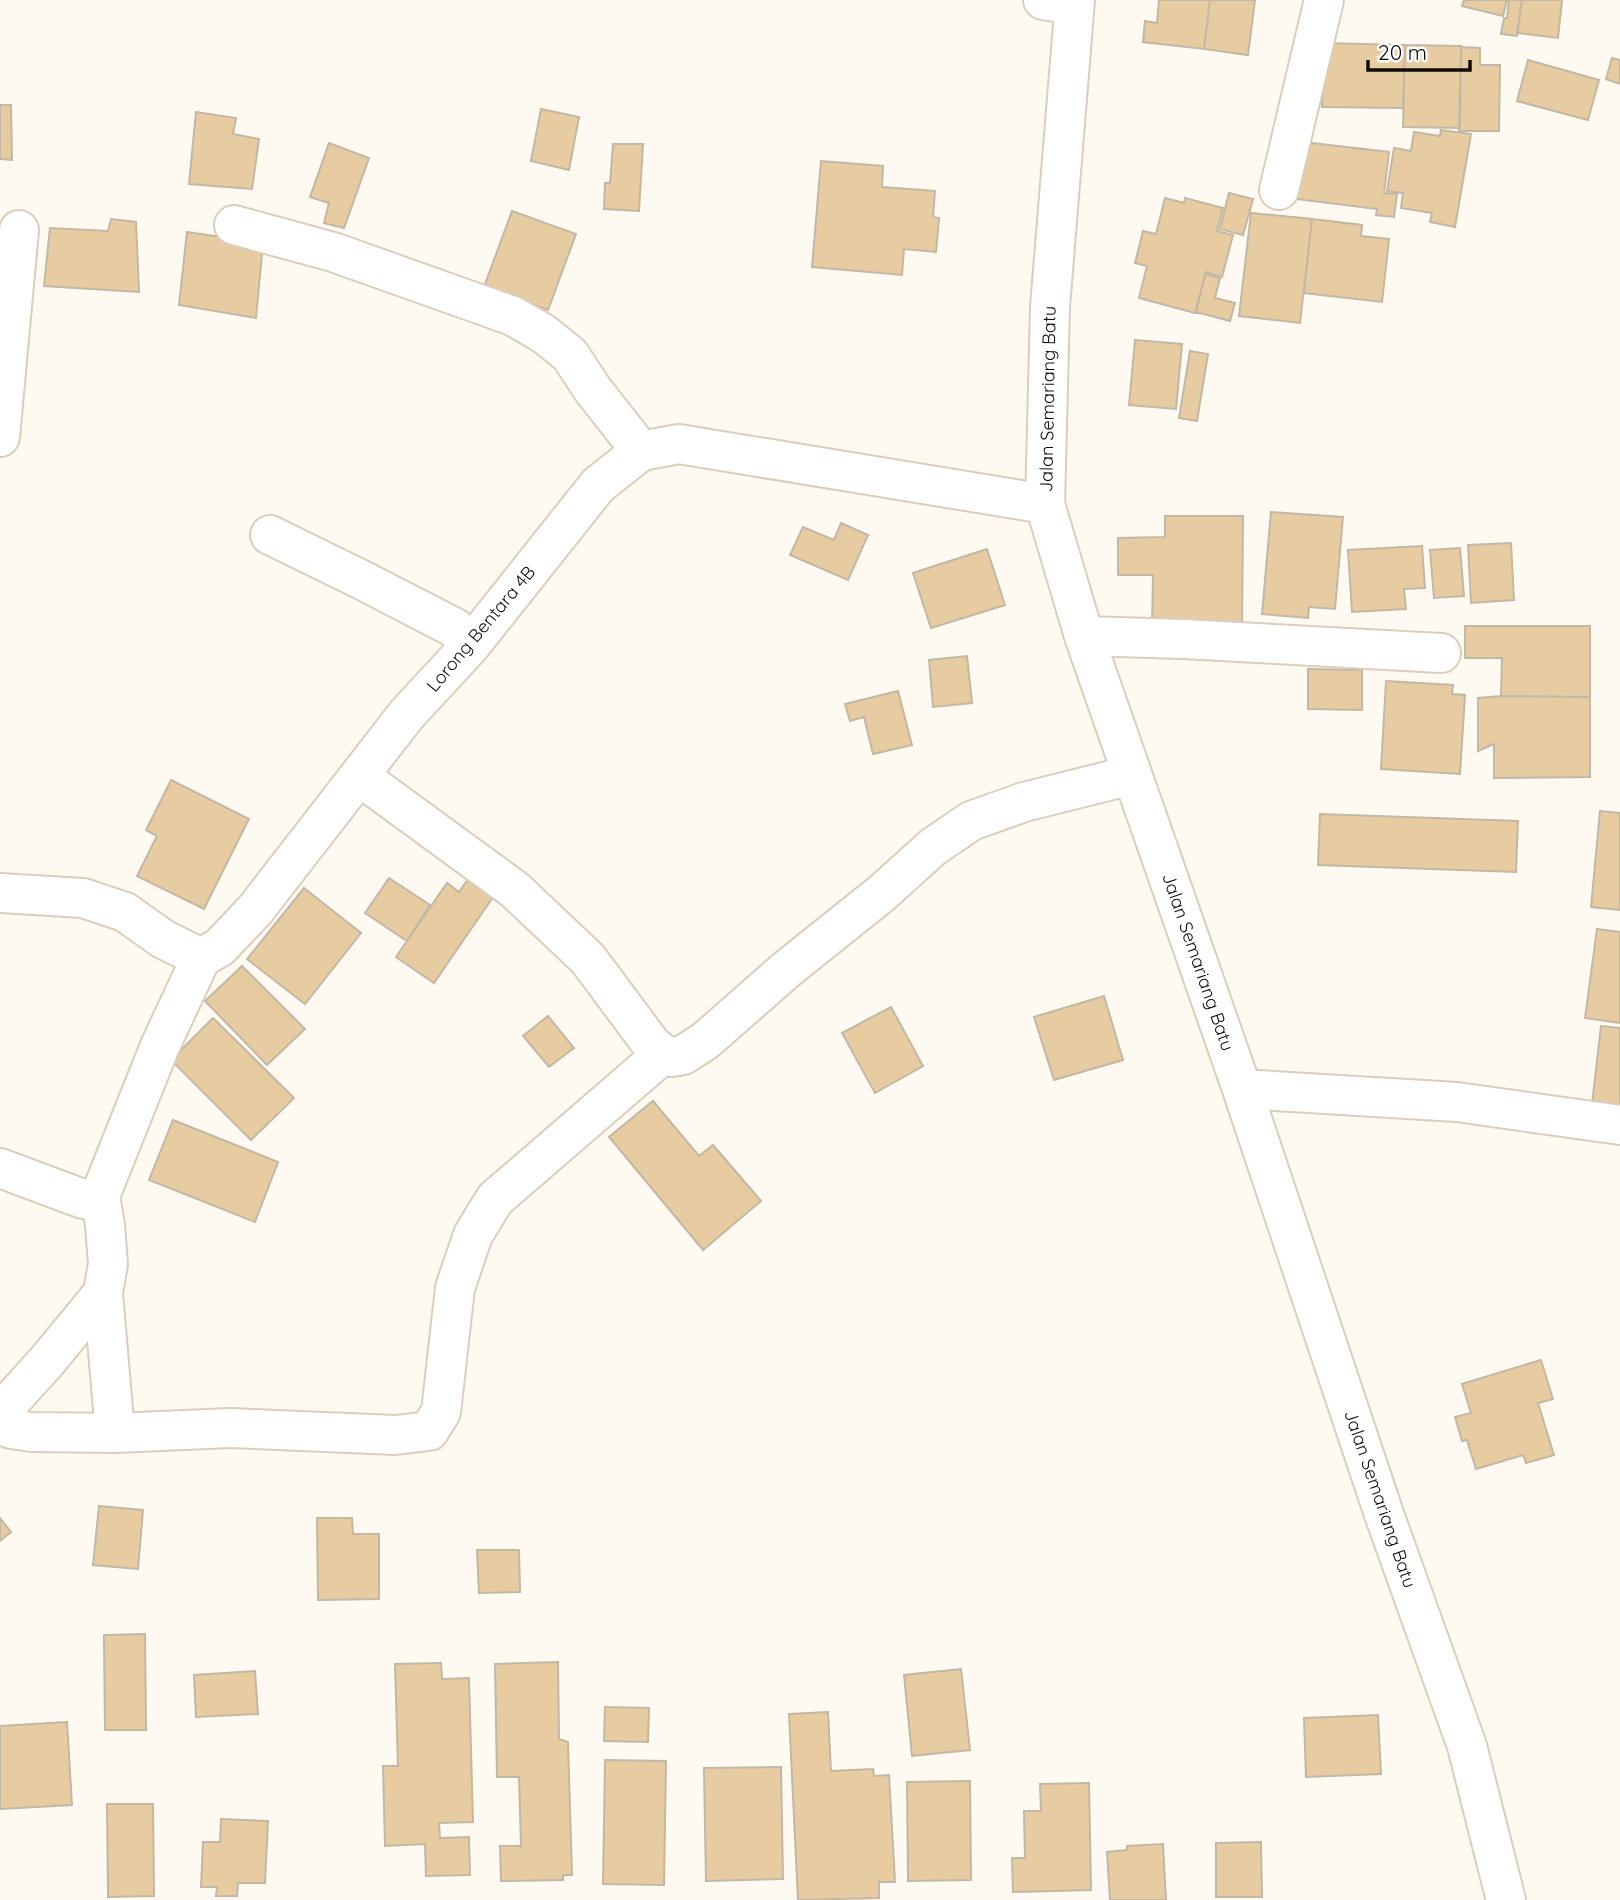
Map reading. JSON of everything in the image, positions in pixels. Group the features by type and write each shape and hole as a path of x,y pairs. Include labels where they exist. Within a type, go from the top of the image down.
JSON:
{"street":[{"path":"1279,190 1324,0"},
{"name":"Jalan Semariang Batu","path":"1064,2 1050,307 1045,504 1084,636 1242,1089 1385,1517 1467,1746 1506,1900"},
{"path":"234,225 333,252 513,316 544,334 570,355 593,390 641,451"},
{"path":"0,437 19,230"},
{"name":"Lorong Bentara 4B","path":"201,958 220,947 255,910 407,714 470,646 598,485 641,451 679,444 1045,504"},
{"path":"270,535 455,628 470,646"},
{"path":"1084,636 1441,653"},
{"path":"359,776 515,890 588,959 652,1045 672,1057 682,1055 705,1041 786,969 883,893 933,847 971,821 1024,802 1132,775"},
{"path":"0,893 83,898 125,912 163,939 201,958 160,1046 100,1196 108,1264 103,1293 115,1433"},
{"path":"0,1426 32,1432 115,1433 230,1428 395,1435 429,1431 441,1412 455,1289 473,1235 495,1199 663,1054"},
{"path":"1242,1089 1457,1102 1620,1125"},
{"path":"0,1168 83,1199 100,1196"},
{"path":"0,1413 103,1293"}],"building":[{"path":"1159,0 1210,0 1204,49 1143,42 1145,21 1157,23"},
{"path":"1210,0 1255,0 1248,55 1204,49"},
{"path":"1464,0 1507,0 1503,16 1462,6"},
{"path":"1509,0 1522,0 1517,36 1501,34 1504,18 1507,18"},
{"path":"1522,0 1562,0 1558,38 1517,33"},
{"path":"1323,43 1405,45 1403,108 1322,107"},
{"path":"1405,45 1461,46 1460,128 1403,127"},
{"path":"1461,47 1480,48 1480,65 1500,65 1499,131 1459,131"},
{"path":"1612,58 1620,60 1620,84 1606,79"},
{"path":"1528,60 1599,80 1588,120 1517,101"},
{"path":"0,105 11,105 12,160 0,159"},
{"path":"541,109 579,117 569,170 531,161"},
{"path":"196,112 236,118 233,134 259,139 252,189 189,184"},
{"path":"1441,130 1471,134 1455,227 1430,222 1432,213 1401,208 1403,193 1387,191 1394,148 1411,151 1414,132 1440,136"},
{"path":"1303,142 1389,152 1384,193 1397,194 1394,217 1376,215 1377,209 1296,199"},
{"path":"329,143 369,158 344,228 324,223 329,203 310,197"},
{"path":"613,144 643,144 639,211 604,209 605,183 610,183"},
{"path":"821,161 883,166 882,187 935,191 933,217 939,218 936,252 904,249 902,275 812,267"},
{"path":"1229,193 1253,199 1243,235 1220,229"},
{"path":"1165,198 1184,203 1185,198 1223,208 1217,231 1233,235 1222,277 1206,272 1195,313 1139,298 1147,266 1135,263 1143,231 1156,234"},
{"path":"512,211 576,234 548,310 484,287"},
{"path":"1251,213 1312,219 1300,323 1239,316"},
{"path":"111,219 136,222 139,292 44,286 50,228 108,231"},
{"path":"1312,219 1362,225 1361,236 1389,239 1382,302 1304,293"},
{"path":"187,232 263,243 256,318 179,305"},
{"path":"1205,274 1220,278 1215,298 1235,303 1230,321 1196,312"},
{"path":"1135,340 1182,344 1176,409 1129,405"},
{"path":"1190,351 1208,354 1197,421 1179,418"},
{"path":"1271,512 1343,517 1335,609 1309,607 1308,618 1262,614"},
{"path":"1165,516 1243,516 1242,628 1152,627 1153,575 1118,575 1118,538 1165,537"},
{"path":"841,523 868,535 848,580 790,555 803,527 834,540"},
{"path":"1511,543 1514,600 1471,603 1468,545"},
{"path":"1422,546 1425,588 1404,589 1406,609 1352,612 1348,550"},
{"path":"1460,548 1464,596 1434,598 1430,550"},
{"path":"987,549 1005,605 931,628 913,573"},
{"path":"1465,626 1590,626 1590,697 1501,696 1502,658 1465,658"},
{"path":"967,656 972,703 933,707 929,660"},
{"path":"1308,669 1362,670 1362,710 1308,709"},
{"path":"1386,681 1453,685 1452,694 1465,695 1460,774 1381,769"},
{"path":"898,691 912,745 873,754 864,717 850,721 845,704"},
{"path":"1590,697 1590,777 1494,778 1494,744 1478,751 1478,698"},
{"path":"171,780 249,819 204,909 137,876 157,836 146,830"},
{"path":"1600,811 1620,813 1620,910 1591,907"},
{"path":"1320,814 1518,821 1516,872 1318,865"},
{"path":"389,878 430,905 407,941 365,913"},
{"path":"468,879 493,897 434,983 396,957 447,883 459,892"},
{"path":"304,888 361,933 305,1004 247,959"},
{"path":"1597,929 1620,932 1620,1023 1585,1018"},
{"path":"242,966 305,1029 267,1065 205,1001"},
{"path":"1104,996 1123,1060 1054,1080 1034,1017"},
{"path":"891,1007 923,1066 875,1093 842,1033"},
{"path":"548,1016 574,1048 549,1067 523,1036"},
{"path":"213,1018 294,1098 251,1140 171,1060"},
{"path":"1601,1026 1620,1028 1620,1117 1591,1113"},
{"path":"653,1101 699,1156 713,1145 761,1201 703,1250 609,1137"},
{"path":"173,1120 278,1162 255,1222 149,1180"},
{"path":"1541,1360 1553,1399 1538,1403 1554,1455 1526,1463 1523,1455 1476,1469 1467,1440 1462,1441 1455,1417 1471,1413 1462,1384"},
{"path":"99,1506 143,1510 138,1569 93,1565"},
{"path":"0,1518 11,1532 0,1541"},
{"path":"317,1518 352,1518 353,1534 379,1534 379,1599 318,1600"},
{"path":"477,1550 519,1550 520,1592 479,1593"},
{"path":"145,1634 146,1730 105,1730 104,1635"},
{"path":"558,1662 559,1739 568,1742 572,1875 563,1875 563,1880 501,1881 500,1846 521,1846 519,1777 497,1777 495,1664"},
{"path":"441,1663 442,1679 469,1678 473,1822 439,1823 440,1838 469,1837 470,1875 426,1876 425,1844 385,1846 383,1766 398,1766 395,1664"},
{"path":"961,1669 970,1750 912,1756 904,1675"},
{"path":"255,1671 258,1714 196,1717 194,1675"},
{"path":"605,1707 649,1708 648,1742 604,1741"},
{"path":"828,1712 831,1771 873,1769 874,1776 889,1775 895,1882 879,1882 879,1898 798,1900 789,1714"},
{"path":"1378,1715 1381,1774 1306,1777 1304,1718"},
{"path":"67,1722 72,1805 0,1809 0,1726"},
{"path":"605,1760 666,1761 664,1885 603,1884"},
{"path":"781,1767 783,1879 706,1881 704,1768"},
{"path":"970,1781 971,1880 908,1881 907,1782"},
{"path":"1089,1783 1091,1890 1013,1892 1012,1858 1025,1858 1024,1811 1041,1811 1040,1784"},
{"path":"107,1804 153,1804 154,1896 108,1897"},
{"path":"221,1819 268,1821 265,1883 238,1883 237,1896 216,1896 217,1887 201,1887 203,1842 220,1842"},
{"path":"1261,1842 1262,1897 1216,1897 1216,1843"},
{"path":"1163,1844 1166,1900 1110,1900 1107,1852 1127,1850 1127,1846"}]}
